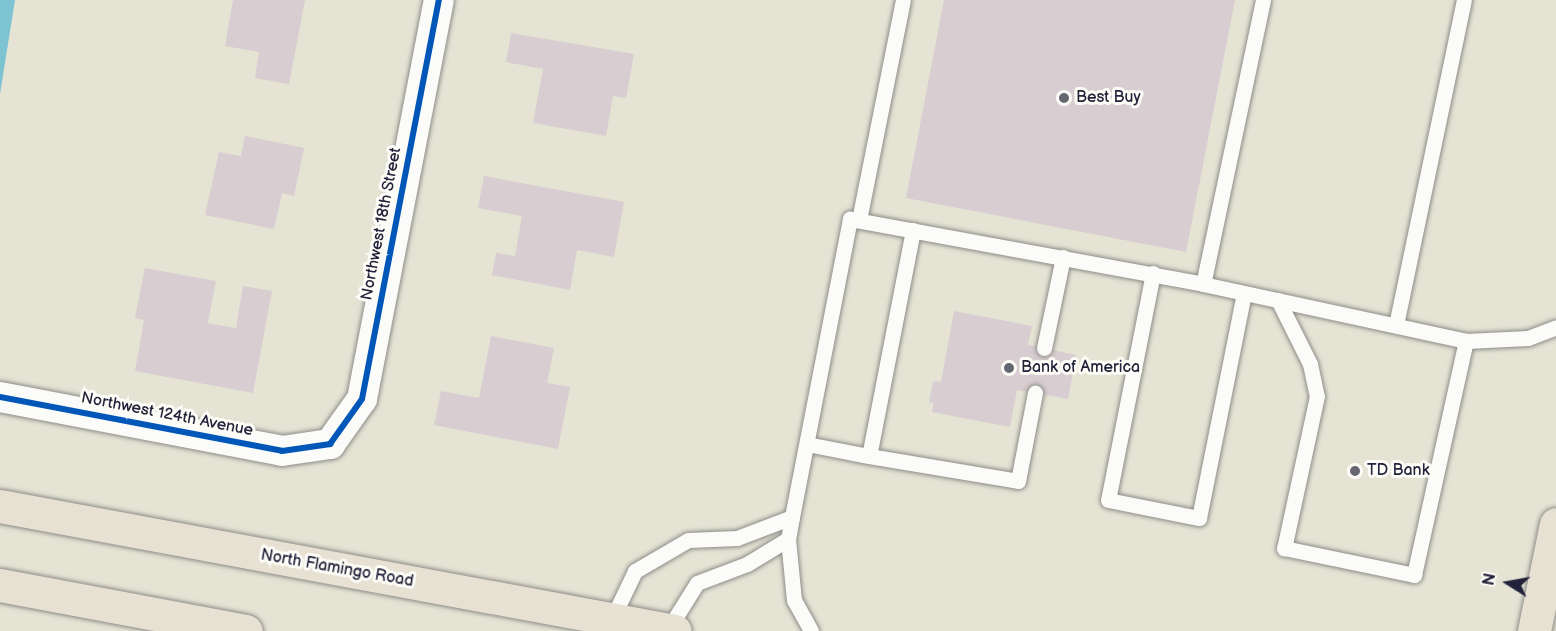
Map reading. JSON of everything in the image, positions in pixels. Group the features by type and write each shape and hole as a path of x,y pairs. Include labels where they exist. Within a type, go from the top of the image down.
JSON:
{"highway":[{"name":"North Flamingo Road","path":"0,506 609,625 670,631"},
{"path":"1534,631 1556,524"},
{"path":"0,585 246,631"}],"street":[{"name":"Northwest 18th Street","path":"330,444 362,399 439,0"},
{"name":"Northwest 124th Avenue","path":"0,397 282,451 330,444"}],"lane":[{"path":"859,220 903,0"},
{"path":"1203,284 1263,0"},
{"path":"1396,325 1464,0"},
{"path":"811,631 794,600 788,539 850,219 1153,273 1466,341 1528,338 1556,327"},
{"path":"869,456 913,230"},
{"path":"1044,348 1063,257"},
{"path":"1153,273 1108,500 1199,518 1244,292"},
{"path":"1278,300 1310,364 1317,396 1284,548 1414,575 1466,341"},
{"path":"807,444 1018,481 1035,393"},
{"path":"609,625 635,571 688,540 737,538 792,517"},
{"path":"670,631 697,583 747,564 788,539"}],"water":[{"path":"0,0 15,0 0,94"}],"building":[{"path":"233,0 305,0 289,84 255,78 259,52 225,46"},
{"path":"944,0 1235,0 1186,252 906,198"},
{"path":"511,33 634,54 626,98 613,96 606,136 533,123 543,69 506,62"},
{"path":"245,136 304,148 294,196 282,193 274,229 205,215 219,152 241,156"},
{"path":"484,176 624,202 614,257 577,250 570,290 492,275 496,253 515,256 522,216 478,208"},
{"path":"145,268 216,281 208,323 236,328 243,286 272,291 253,393 135,371 144,320 135,318"},
{"name":"Bank of America","path":"954,311 1032,326 1028,345 1076,355 1068,399 1017,390 1010,427 932,412 934,403 929,402 933,381 941,382"},
{"path":"491,336 554,348 547,383 570,387 558,449 434,425 441,391 479,398"}],"cycle path":[{"path":"0,397 282,451 330,444 362,399 439,0"}],"place":[{"name":"Best Buy","path":"1064,98"},
{"name":"Bank of America","path":"1009,368"},
{"name":"TD Bank","path":"1355,471"}]}
